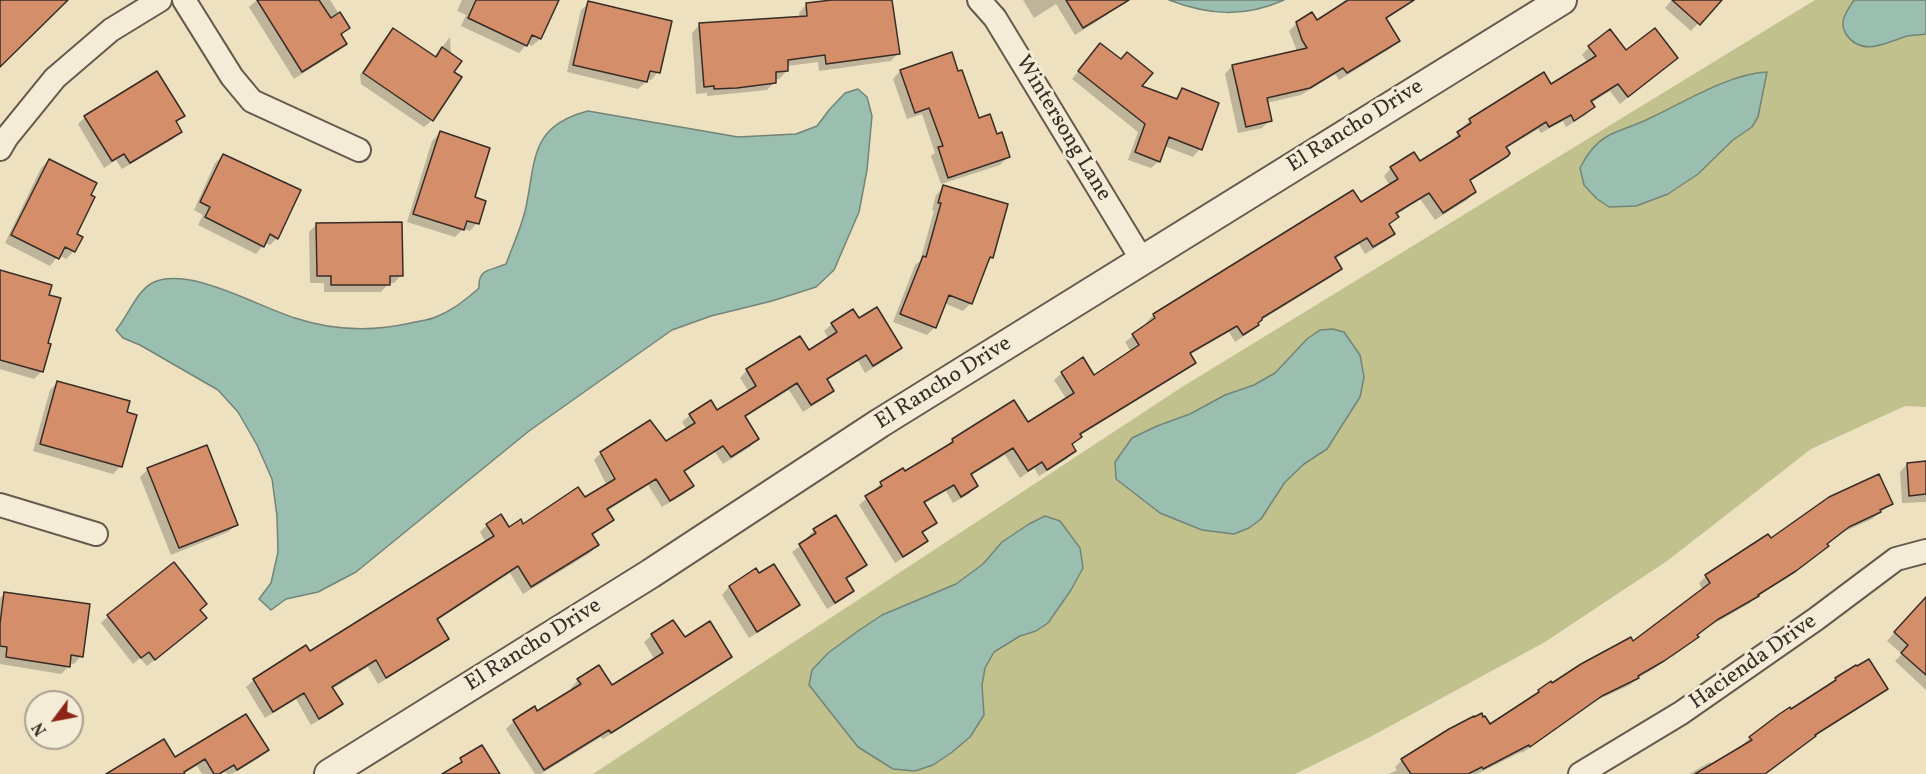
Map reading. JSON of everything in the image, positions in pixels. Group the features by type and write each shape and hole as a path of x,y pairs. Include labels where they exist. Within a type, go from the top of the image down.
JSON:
{"street":[{"path":"0,149 7,137 55,78 111,30 160,0"},
{"path":"184,0 232,77 252,101 359,150"},
{"name":"Wintersong Lane","path":"979,0 995,18 1142,260"},
{"name":"El Rancho Drive","path":"329,774 650,574 880,423 1562,0"},
{"path":"0,505 96,534"},
{"name":"Hacienda Drive","path":"1580,774 1681,714 1816,620 1896,559 1926,551"}],"green space":[{"path":"1815,0 1926,0 1926,407 1905,406 1811,449 1667,561 1545,642 1370,737 1295,774 593,774 1182,387"}],"shaded area":[{"path":"1169,0 1284,0 1255,10 1226,12 1198,9"},
{"path":"1854,0 1926,0 1926,34 1907,36 1875,46 1859,45 1846,34 1843,25 1844,17"},
{"path":"1767,72 1758,117 1752,127 1733,140 1698,174 1668,194 1636,206 1609,207 1597,199 1584,185 1580,168 1591,151 1606,137 1706,90 1737,78"},
{"path":"858,89 867,97 872,116 867,170 859,212 834,270 816,287 711,316 672,330 529,431 356,572 318,592 286,599 271,610 259,599 271,583 278,552 277,516 272,479 257,445 238,412 218,390 140,345 123,338 116,330 146,287 167,279 185,279 204,283 280,313 338,328 381,328 428,319 460,304 479,288 483,273 506,264 524,214 539,147 555,126 569,117 588,111 738,137 796,134 817,126 845,93"},
{"path":"1333,329 1344,332 1360,355 1364,377 1360,397 1327,449 1304,464 1285,482 1261,519 1249,528 1234,534 1202,530 1160,513 1116,479 1115,462 1132,438 1190,414 1225,395 1254,385 1275,373 1307,339 1320,330"},
{"path":"1045,516 1060,521 1080,548 1083,568 1048,623 994,652 985,668 982,685 984,715 970,737 933,765 915,771 893,769 858,747 809,685 812,670 828,653 882,615 956,584 983,564 1002,542"}],"building":[{"path":"0,0 68,0 0,67"},
{"path":"257,0 319,0 331,18 340,12 350,28 341,34 347,44 302,72"},
{"path":"476,0 559,0 541,39 532,35 527,46 468,18"},
{"path":"832,0 892,0 900,54 826,64 825,55 788,60 788,71 776,72 776,83 737,88 704,87 699,23 807,16 806,3"},
{"path":"1066,0 1129,0 1083,28"},
{"path":"1348,0 1414,0 1386,18 1400,41 1347,73 1343,68 1310,88 1267,98 1272,121 1246,127 1232,65 1307,48 1296,22 1312,12 1317,20"},
{"path":"1672,0 1722,0 1700,25"},
{"path":"588,1 672,21 660,73 650,71 647,82 573,65"},
{"path":"393,28 436,57 442,47 462,61 454,72 462,77 433,121 363,73"},
{"path":"1655,28 1678,58 1628,97 1618,84 1591,101 1595,107 1574,121 1571,115 1549,127 1546,122 1506,147 1510,153 1508,156 1470,180 1476,192 1443,213 1429,193 1396,213 1399,217 1389,224 1395,234 1373,247 1367,238 1335,257 1342,269 1262,318 1259,325 1243,335 1237,326 1190,353 1196,363 1080,434 1082,437 1072,444 1076,451 1047,470 1042,462 1028,471 1013,448 971,474 978,486 961,497 954,485 924,502 937,523 922,532 928,541 903,557 865,496 882,486 880,482 903,468 905,471 953,442 952,439 1014,400 1028,422 1074,393 1061,372 1083,357 1094,375 1139,345 1132,334 1155,318 1153,314 1353,190 1361,202 1398,179 1390,167 1414,152 1420,161 1460,136 1457,132 1471,123 1469,119 1544,72 1551,84 1596,56 1588,46 1610,29 1626,50"},
{"path":"1100,43 1121,59 1127,52 1153,73 1142,86 1177,99 1182,88 1219,103 1202,150 1169,137 1160,162 1135,152 1145,124 1078,71"},
{"path":"952,52 958,71 962,70 979,118 990,114 997,134 1002,132 1010,157 948,178 938,147 943,146 929,108 915,113 900,70"},
{"path":"157,71 185,116 176,121 182,132 130,163 124,154 112,161 84,116"},
{"path":"440,131 490,148 475,197 486,201 479,224 467,221 464,230 413,214"},
{"path":"223,154 301,190 278,239 270,234 264,247 205,217 210,207 200,202"},
{"path":"49,159 97,183 91,195 95,197 77,234 83,237 75,252 65,247 59,259 11,235"},
{"path":"943,185 1008,204 993,258 990,257 972,304 949,295 936,328 900,314 923,256 926,257 941,203 938,203"},
{"path":"402,222 403,276 390,276 390,285 331,285 331,276 317,276 316,223"},
{"path":"0,270 52,285 49,295 61,298 48,343 51,344 43,372 0,360"},
{"path":"877,307 902,348 873,366 866,355 827,379 834,391 811,405 797,383 745,416 759,439 731,457 723,446 684,471 694,486 670,501 656,479 607,509 614,520 592,534 599,545 531,587 518,566 437,619 449,639 386,678 376,660 332,687 343,704 319,719 304,693 273,712 253,679 306,645 310,651 494,536 486,524 501,514 509,527 521,519 523,524 578,487 585,497 615,479 600,452 650,420 666,441 695,423 689,414 711,400 717,410 756,386 746,369 800,336 809,350 837,332 831,323 853,309 859,318"},
{"path":"57,381 130,401 127,412 137,415 122,467 40,444"},
{"path":"207,445 238,525 179,548 147,468"},
{"path":"1926,461 1926,494 1909,496 1907,463"},
{"path":"1879,474 1893,504 1849,527 1827,544 1829,546 1796,571 1717,620 1697,635 1699,637 1638,676 1639,678 1602,696 1530,747 1529,745 1483,769 1482,767 1468,774 1411,774 1401,759 1474,716 1482,713 1490,724 1539,692 1538,690 1551,681 1552,683 1581,664 1631,637 1633,641 1710,583 1705,575 1768,534 1771,538 1829,497"},
{"path":"836,515 867,565 846,578 854,591 835,603 799,544 816,533 813,529"},
{"path":"174,562 207,604 200,610 207,618 155,660 149,652 141,658 107,615"},
{"path":"774,564 800,605 757,632 729,586 756,568 759,573"},
{"path":"4,592 90,604 83,657 71,655 70,667 6,657 7,647 0,646"},
{"path":"1926,597 1926,675 1901,653 1908,645 1894,632"},
{"path":"673,620 685,637 710,621 732,657 611,733 609,730 544,770 513,720 535,706 537,711 581,684 577,679 599,665 612,685 663,653 651,634"},
{"path":"1869,659 1888,689 1815,735 1765,774 1695,774 1752,740 1749,737 1790,707 1791,709 1836,680 1835,678"},
{"path":"246,714 269,750 237,770 234,765 219,774 214,774 205,759 184,772 185,774 106,774 164,739 175,757"},
{"path":"482,745 500,774 442,774 462,762 460,758"}]}
